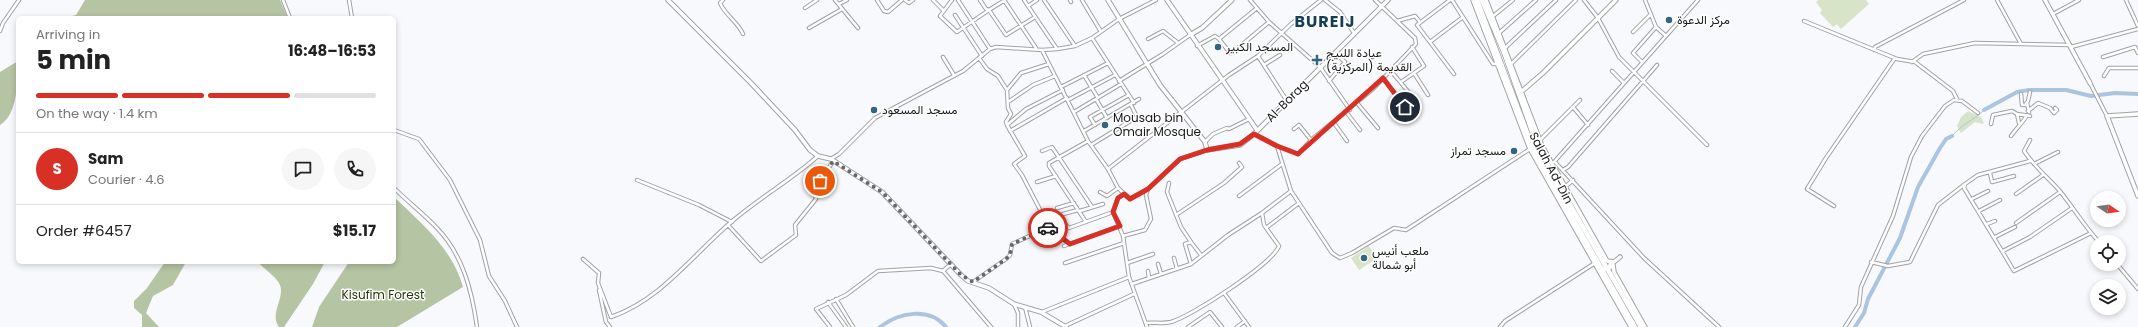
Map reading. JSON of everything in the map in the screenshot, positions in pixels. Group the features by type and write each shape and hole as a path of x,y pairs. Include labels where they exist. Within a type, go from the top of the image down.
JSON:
{"highway":[{"name":"Salah Ad-Din","path":"1477,0 1495,45 1526,133 1544,169 1596,263 1601,268 1635,327"},
{"name":"Salah Ad-Din","path":"1482,0 1492,17 1538,141 1552,164 1563,189 1607,269 1641,327"},
{"path":"1601,268 1607,269 1612,264"}],"street":[{"path":"0,31 3,23 19,0"},
{"path":"283,0 289,16"},
{"path":"349,0 352,16"},
{"path":"668,0 716,45 795,130 810,150 818,156 832,160 882,192 961,275 973,282 989,288 1014,304 1041,312 1065,327 1134,294"},
{"path":"723,0 720,3 723,11 738,26 743,34"},
{"path":"804,8 817,0"},
{"path":"835,0 858,28"},
{"path":"839,4 846,0"},
{"path":"877,0 884,11 888,12 904,0 909,2 912,0"},
{"path":"933,0 944,11"},
{"path":"952,0 940,16 957,32 1004,0 1036,48"},
{"path":"980,0 986,9 989,10 1006,35 1035,17"},
{"path":"1024,0 1057,49"},
{"path":"1028,6 1037,0"},
{"path":"1044,0 1075,46"},
{"path":"1082,0 1100,30"},
{"path":"1108,0 1146,63 1180,113 1205,142 1207,150"},
{"path":"728,225 761,261 796,235 795,225 816,199 814,192 832,160 875,118 954,76 990,49 996,47 1036,48 1042,50 1075,46 1092,38 1100,30 1156,0"},
{"path":"1167,0 1197,46 1257,130"},
{"path":"1119,80 1163,54 1177,42 1202,28 1232,0"},
{"path":"1250,0 1269,22 1320,67 1350,110"},
{"path":"1108,169 1222,81 1258,56 1321,0"},
{"path":"1325,0 1340,12 1354,33"},
{"path":"1042,50 1088,141 1108,169 1118,188 1130,199 1148,189 1180,159 1207,150 1240,144 1254,134 1277,146 1298,154 1311,140 1347,113 1391,71 1416,41 1375,0"},
{"name":"Al-Borag","path":"1254,134 1388,0"},
{"path":"1454,74 1417,25 1451,0 1493,64 1498,64"},
{"path":"1473,0 1530,149 1631,327"},
{"path":"1486,0 1492,17 1513,0"},
{"path":"1536,0 1498,33 1511,64 1538,141 1580,100"},
{"path":"1505,48 1556,0"},
{"path":"1511,64 1576,0"},
{"path":"1584,0 1598,18 1619,58 1644,81 1707,145"},
{"path":"1521,92 1526,89 1616,0"},
{"path":"1645,0 1656,27 1666,36"},
{"path":"1698,0 1552,164 1563,170 1574,180 1644,258 1719,327"},
{"path":"1874,50 1875,47 1964,0"},
{"path":"1997,0 2022,44"},
{"path":"2047,0 2107,116 2138,196"},
{"path":"2053,14 2079,0"},
{"path":"2126,0 2138,26"},
{"path":"959,1 971,22 990,49"},
{"path":"1219,39 1257,8"},
{"path":"809,28 842,9"},
{"path":"1633,32 1650,14"},
{"path":"955,15 987,68 998,76 1007,90 1011,114 1006,122 1025,156 1014,164 1022,175 1049,227 1070,244"},
{"path":"1397,21 1414,16 1420,22"},
{"path":"2133,16 2138,18"},
{"path":"1430,42 1463,17"},
{"path":"1804,21 1895,58 1912,62 1953,91 1957,99 1978,113"},
{"path":"1197,46 1215,36 1230,53 1232,53 1269,22"},
{"path":"1642,62 1633,53 1656,27"},
{"path":"1912,62 1923,54 1975,43 2070,46 2138,29"},
{"path":"1148,39 1163,31 1177,42"},
{"path":"1092,38 1134,102"},
{"path":"1401,82 1424,66 1412,47"},
{"path":"2103,57 2135,47 2138,53"},
{"path":"1329,81 1345,62 1335,53"},
{"path":"1264,65 1280,55"},
{"path":"1258,56 1287,101"},
{"path":"943,57 954,76"},
{"path":"1834,206 1808,188 1826,158 1895,58"},
{"path":"1007,125 1026,109 1084,75 1108,63"},
{"path":"1007,90 1022,73 1049,64"},
{"path":"1563,170 1568,167 1657,65"},
{"path":"2104,76 2109,68 2138,68"},
{"path":"1391,71 1411,95"},
{"path":"1612,71 1624,82"},
{"path":"1414,73 1428,95"},
{"path":"1084,75 1107,118"},
{"path":"1010,131 1040,112 1115,75"},
{"path":"1008,102 1033,85 1055,76"},
{"path":"1383,78 1405,107"},
{"path":"1074,112 1122,84"},
{"path":"2011,136 2020,123 2026,120 2028,116 2027,103 2030,92"},
{"path":"2021,94 2022,105 2027,103"},
{"path":"1095,125 1090,117 1129,95"},
{"path":"1084,131 1140,99"},
{"path":"1844,327 1859,306 1862,287 1896,208 1913,152 1945,106 1957,99"},
{"path":"1356,103 1378,128"},
{"path":"2028,111 2038,103 2050,108 2054,113 2057,110 2055,108"},
{"path":"1091,145 1137,117 1131,105"},
{"path":"1573,107 1588,125"},
{"path":"2012,107 2020,123"},
{"path":"1347,113 1360,130"},
{"path":"1991,124 1992,117 1996,113 2015,113 2028,116"},
{"path":"2107,116 2138,114"},
{"path":"1205,142 1213,134 1227,128 1229,129 1249,119"},
{"path":"1334,123 1346,141"},
{"path":"1294,129 1299,125 1311,140"},
{"path":"396,131 419,139 450,180 480,240 489,276 505,300 517,327"},
{"path":"1965,184 1964,188 1995,237 2014,271 2091,233 2060,192 2030,161 2024,151 2030,140"},
{"path":"1086,222 1049,166 1049,163 1088,141"},
{"path":"1042,151 1052,146 1092,207"},
{"path":"1277,146 1291,191 1332,253 1335,256 1344,258 1394,228 1406,230 1530,149"},
{"path":"2034,164 2058,152"},
{"path":"598,283 611,317 628,311 649,297 687,266 728,225 818,156"},
{"path":"1872,262 1886,265 1910,262 1938,205 1978,175 2030,161"},
{"path":"1176,215 1224,183 1242,167 1239,163"},
{"path":"1239,196 1282,164"},
{"path":"1990,173 1992,182 2014,176"},
{"path":"2016,194 2043,175"},
{"path":"1037,182 1056,176"},
{"path":"637,180 699,205 732,222"},
{"path":"1574,180 1563,189 1608,261 1612,264 1614,272 1645,327"},
{"path":"1170,182 1167,192 1176,215 1184,233 1201,255"},
{"path":"1100,192 1107,196 1118,188"},
{"path":"1123,236 1145,230 1151,219 1146,194 1148,189"},
{"path":"396,190 438,229 462,264 474,305 477,327"},
{"path":"1132,284 1191,264 1201,255 1291,191"},
{"path":"1972,199 1988,191"},
{"path":"2016,223 2060,192"},
{"path":"1124,194 1118,198 1113,212 1123,236 1129,277 1134,294 1147,327"},
{"path":"1979,211 2000,200"},
{"path":"1057,208 1074,203"},
{"path":"1266,228 1299,203"},
{"path":"1063,214 1103,204"},
{"path":"2003,252 2030,237 2072,208"},
{"path":"1063,222 1069,228 1113,212"},
{"path":"1146,323 1171,322 1208,304 1270,258 1279,246 1266,228 1262,220 1262,213"},
{"path":"1987,224 1995,221"},
{"path":"1064,246 1120,226"},
{"path":"973,282 1006,259 1010,255 1012,244 1049,227"},
{"path":"1995,237 2015,227"},
{"path":"1191,242 1184,244 1191,264"},
{"path":"1065,263 1124,243"},
{"path":"1127,263 1152,254"},
{"path":"1612,264 1620,257"},
{"path":"1174,258 1177,269"},
{"path":"583,259 599,273 598,283 606,322 610,327"},
{"path":"1500,327 1505,321 1596,263"},
{"path":"943,271 951,264"},
{"path":"1158,264 1161,274"},
{"path":"830,327 816,309 828,302 846,295 878,271 931,268 943,271 991,327"},
{"path":"2122,271 2138,289"},
{"path":"1148,272 1149,278"},
{"path":"1041,312 1129,277"},
{"path":"1224,293 1249,327"},
{"path":"836,299 853,327"},
{"path":"828,302 846,327"},
{"path":"1014,304 1018,313 1018,327"},
{"path":"1025,307 1030,327"},
{"path":"1188,327 1210,312 1222,327"},
{"path":"1237,327 1245,321"}],"green space":[{"path":"85,0 280,0 287,16 72,16 76,15"},
{"path":"1818,0 1866,0 1869,4 1841,29 1837,24 1833,27 1820,13 1822,10 1816,2"},
{"path":"16,62 16,96 14,105 6,120 0,125 0,72"},
{"path":"1968,111 1981,117 1984,123 1975,122 1961,133 1957,126 1961,117"},
{"name":"Kisufim Forest","path":"396,199 425,227 444,249 452,260 463,287 397,327 312,327 319,307 348,264 396,264"},
{"name":"ملعب أنيس أبو شمالة","path":"1369,246 1377,258 1359,270 1351,258"},
{"path":"164,264 185,264 173,285 153,296 146,313 159,327 142,327 142,315 134,308 134,301 147,288"},
{"name":"Kisufim Forest","path":"260,264 324,264 313,284 284,327 279,327 276,322 276,311 281,290 280,285"}],"waterway":[{"path":"1984,110 2017,92 2029,90 2066,90 2091,96 2115,93 2138,94"},
{"path":"1952,136 1984,110"},
{"path":"1855,327 1864,313 1868,299 1900,238 1918,187 1940,148 1946,139 1952,136"},
{"path":"880,327 896,318 913,314 931,316 939,320 946,327"}],"way so far":[{"path":"820,181 833,161 864,179 882,192 968,281 973,282 994,269 996,264 1006,259 1010,255 1012,244 1048,228"}],"place":[{"name":"مركز الدعوة","path":"1669,20"},
{"name":"المسجد الكبير","path":"1218,47"},
{"name":"عيادة اللىيج القديمة (المركزية)","path":"1317,60"},
{"name":"مسجد المسعود","path":"874,110"},
{"name":"Mousab bin Omair Mosque","path":"1105,125"},
{"name":"مسجد تمراز","path":"1514,151"},
{"name":"ملعب أنيس أبو شمالة","path":"1364,258"}],"district":[{"name":"BUREIJ","path":"1325,21"}],"route":[{"path":"1048,228 1049,227 1070,244 1120,226 1113,212 1118,198 1124,194 1130,199 1148,189 1150,185 1180,159 1207,150 1240,144 1254,134 1277,146 1298,154 1311,140 1350,110 1383,78 1405,107"}]}
